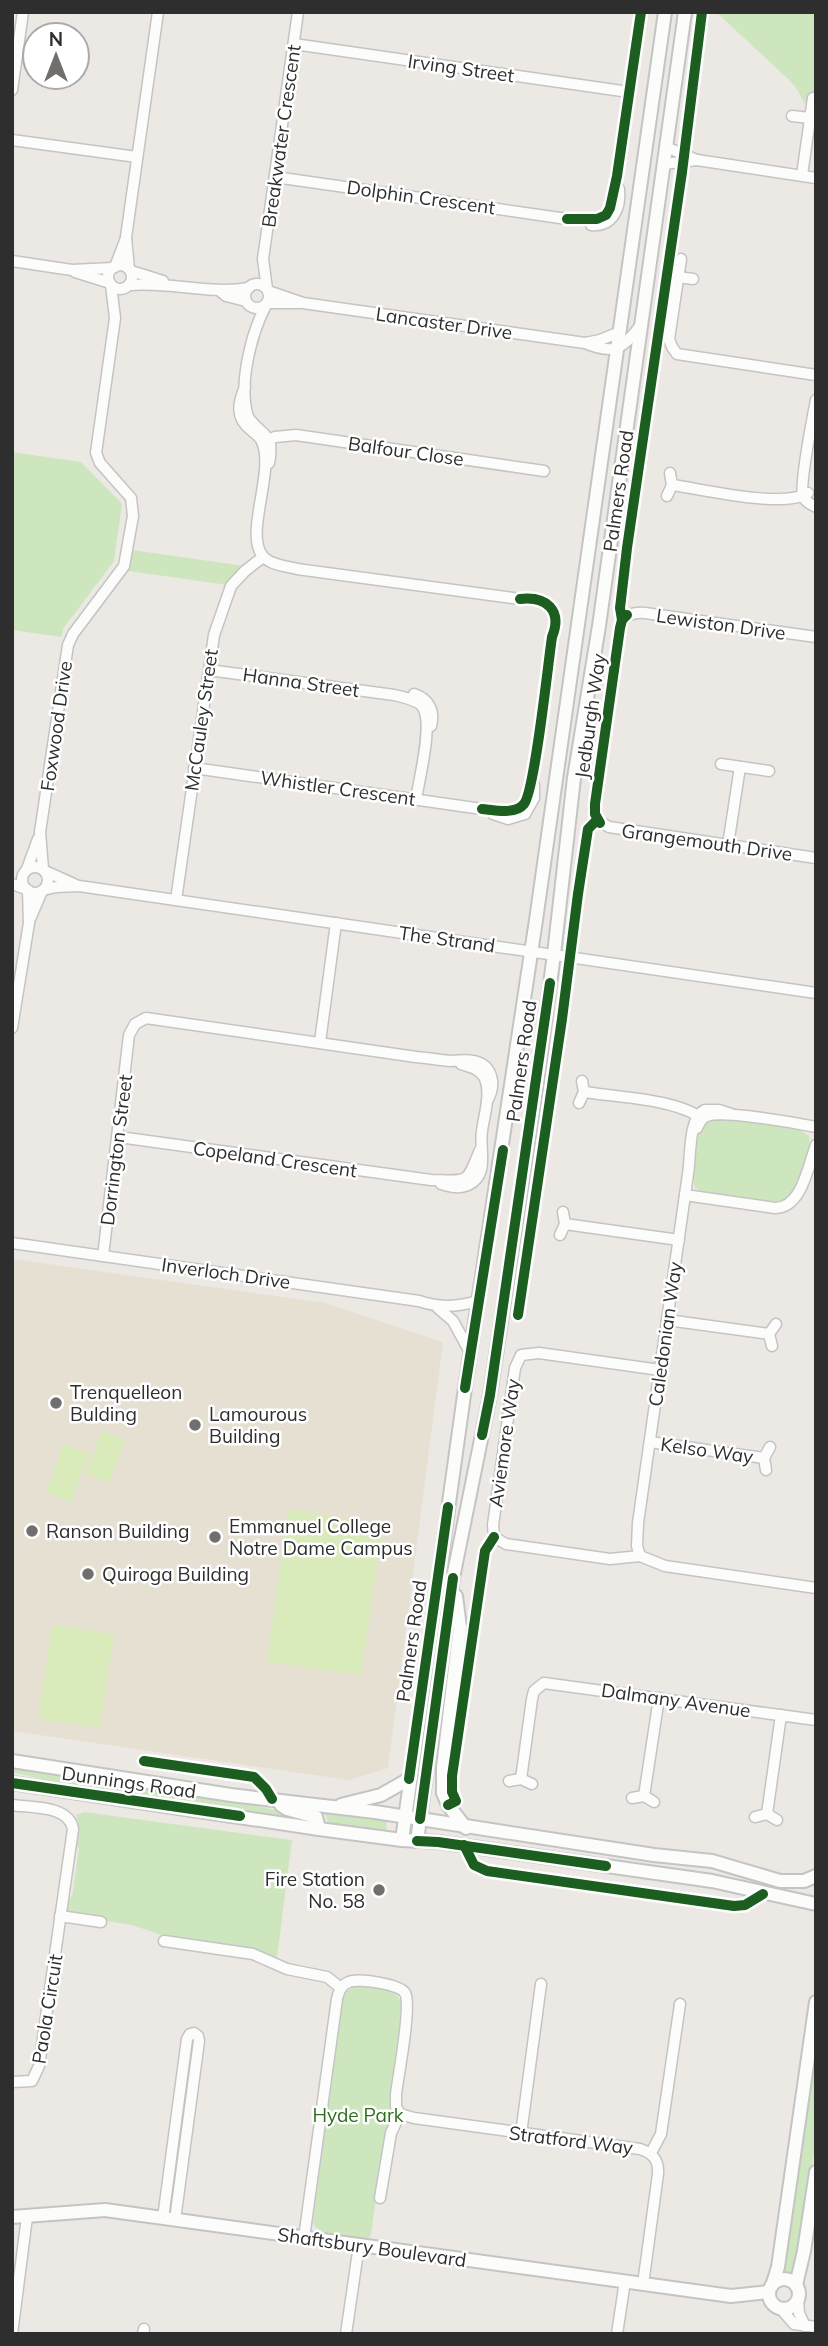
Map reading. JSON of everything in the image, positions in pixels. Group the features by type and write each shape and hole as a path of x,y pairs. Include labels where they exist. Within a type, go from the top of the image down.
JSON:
{"main road":[{"name":"Palmers Road","path":"401,1840 470,1352 532,951 665,12"},
{"name":"Palmers Road","path":"417,1841 453,1578 490,1395 554,954 574,778 599,626 685,12"},
{"path":"453,1578 460,1627 443,1767 443,1793 448,1805 466,1828"},
{"name":"Dunnings Road","path":"12,1761 231,1795 404,1816 466,1828 712,1861 780,1881 804,1881 816,1876"},
{"path":"335,1807 380,1795 409,1779"},
{"name":"Dunnings Road","path":"12,1783 319,1829 451,1844 712,1881 816,1904"},
{"path":"276,1800 286,1809 316,1817 319,1829"},
{"path":"816,2002 780,2257 769,2299 777,2308 791,2308 798,2299 796,2285 816,2172"},
{"name":"Shaftsbury Boulevard","path":"12,2217 97,2210 731,2296 777,2308"},
{"path":"771,2287 786,2279 796,2285"},
{"name":"Shaftsbury Boulevard","path":"731,2296 771,2287"}],"street":[{"path":"12,90 23,12"},
{"path":"111,284 108,276 126,237 158,12"},
{"name":"Breakwater Crescent","path":"267,290 263,259 298,12"},
{"name":"Dolphin Crescent","path":"275,177 566,219 590,220 606,215 617,176 641,12"},
{"name":"Irving Street","path":"294,44 629,92"},
{"path":"802,175 813,98"},
{"path":"792,116 810,118"},
{"path":"12,140 138,157"},
{"path":"666,147 697,160 816,178"},
{"path":"664,164 697,160"},
{"path":"126,237 132,278 128,286"},
{"name":"Breakwater Crescent","path":"250,287 263,259"},
{"path":"681,259 669,339 677,354 816,375"},
{"path":"12,261 72,270 119,289 128,286 170,284 219,291 261,285 267,290 267,304 253,332"},
{"path":"72,270 124,266 170,284"},
{"path":"678,277 694,279"},
{"name":"Foxwood Drive","path":"111,284 115,318"},
{"name":"Foxwood Drive","path":"26,870 40,832 68,645 73,634 122,571 127,555 133,503 127,492 100,463 96,453 115,318 128,286"},
{"path":"250,287 246,292 253,332 239,416 246,426 266,441 265,475 252,545 261,559"},
{"name":"Lancaster Drive","path":"267,290 303,303"},
{"path":"219,291 257,308 267,304"},
{"name":"Lancaster Drive","path":"267,304 303,303 585,343 604,350 617,348"},
{"path":"617,348 626,344 641,325"},
{"name":"Lancaster Drive","path":"585,343 620,332"},
{"path":"816,400 802,480 809,497 808,503 816,507"},
{"name":"Balfour Close","path":"266,441 296,435 544,471"},
{"path":"667,496 672,485 670,473"},
{"path":"672,485 776,500 809,497"},
{"name":"Whistler Crescent","path":"194,768 482,809 508,819 525,814 534,799 533,771 552,637 548,612 520,599 297,569 271,568 261,559"},
{"name":"McCauley Street","path":"176,900 214,635 228,593 236,580 261,559"},
{"name":"Lewiston Drive","path":"627,615 645,613 816,637"},
{"name":"Jedburgh Way","path":"600,823 595,814 595,804 620,628 627,615"},
{"name":"Hanna Street","path":"209,670 394,695 414,694 425,700 433,714 426,736 416,799"},
{"path":"721,764 769,771"},
{"path":"728,845 740,767"},
{"name":"Grangemouth Drive","path":"600,823 609,827 816,858"},
{"name":"Foxwood Drive","path":"40,832 44,870"},
{"path":"12,874 37,866 44,870 48,879 29,923 12,1028"},
{"path":"26,870 22,881 27,890 29,923"},
{"name":"The Strand","path":"44,870 79,886"},
{"path":"12,884 35,893 43,890"},
{"name":"The Strand","path":"43,890 79,886 816,993"},
{"path":"320,1042 337,923"},
{"name":"Copeland Crescent","path":"119,1137 431,1180 457,1181 468,1177 480,1150 487,1101 485,1079 480,1071 453,1061 152,1017 141,1023"},
{"name":"Dorrington Street","path":"103,1256 131,1028 141,1023"},
{"path":"579,1103 583,1087 673,1105 700,1117 705,1110 712,1109 816,1127"},
{"name":"Caledonian Way","path":"637,1556 633,1544 679,1240 692,1127 700,1117"},
{"path":"685,1195 775,1208 788,1206 796,1197 816,1145"},
{"path":"560,1235 565,1224 563,1212"},
{"path":"565,1224 679,1240"},
{"name":"Inverloch Drive","path":"12,1243 419,1301 438,1308 478,1301"},
{"path":"438,1308 453,1321 470,1352"},
{"path":"667,1320 769,1334"},
{"path":"772,1346 769,1334 776,1324"},
{"name":"Aviemore Way","path":"660,1370 539,1353 521,1355 515,1367 493,1525 494,1537 506,1544 610,1559 637,1556 665,1566 816,1588"},
{"name":"Kelso Way","path":"650,1441 764,1458"},
{"name":"Kelso Way","path":"766,1470 764,1458 769,1447"},
{"name":"Dalmany Avenue","path":"521,1779 532,1699 538,1687 544,1683 816,1720"},
{"path":"644,1796 659,1698"},
{"path":"767,1814 781,1715"},
{"path":"509,1781 521,1779 532,1784"},
{"path":"632,1798 644,1796 654,1802"},
{"name":"Paola Circuit","path":"12,1805 60,1813 70,1820 73,1829 37,2073 32,2081 12,2082"},
{"path":"755,1817 767,1814 777,1820"},
{"path":"60,1916 101,1922"},
{"path":"164,1941 253,1954 287,1969 327,1977 341,1988"},
{"path":"304,2238 337,1999 341,1988 348,1982 362,1981 399,1987 406,1994 407,2013 396,2094 396,2107 400,2114 391,2133 380,2198"},
{"path":"521,2134 541,1984"},
{"path":"650,2153 661,2134 680,2004"},
{"path":"194,2033 200,2040 169,2219 187,2039 194,2033"},
{"name":"Stratford Way","path":"400,2114 521,2134 640,2149 650,2153 658,2163 658,2174 643,2284"},
{"path":"12,2334 27,2217"},
{"path":"346,2334 359,2245"},
{"path":"617,2334 625,2281"},
{"path":"798,2299 799,2313 806,2329"},
{"path":"777,2308 794,2324 806,2329"}],"shaded area":[{"name":"Emmanuel College Notre Dame Campus","path":"12,1259 325,1303 443,1342 388,1768 349,1780 12,1731"}],"green space":[{"path":"716,12 816,12 816,98 805,104 795,86"},
{"path":"12,452 81,462 122,504 114,561 63,629 62,637 12,630"},
{"path":"132,550 245,566 228,585 128,571"},
{"path":"718,1117 798,1129 809,1136 809,1151 803,1169 787,1201 776,1203 704,1193 695,1188 697,1141 703,1124"},
{"path":"102,1431 125,1440 109,1483 85,1473"},
{"path":"64,1444 89,1453 71,1502 46,1492"},
{"path":"288,1509 383,1525 361,1675 267,1662"},
{"path":"52,1625 114,1634 100,1728 38,1719"},
{"path":"12,1768 230,1800 302,1816 302,1820 69,1786 12,1772"},
{"path":"84,1812 292,1840 277,1958 252,1950 165,1936 132,1925 88,1918 85,1914 78,1913 74,1916 66,1913 68,1900 72,1896 79,1849 76,1844 76,1815"},
{"path":"325,1814 387,1821 386,1830 329,1825"},
{"name":"Hyde Park","path":"358,1985 390,1991 402,2005 389,2102 391,2120 385,2135 371,2234 365,2240 328,2235 313,2222 342,2000 348,1990"},
{"path":"816,2031 816,2140 800,2246 792,2275 782,2273"}],"cycle path":[{"path":"567,219 597,219 606,215 610,208 641,12"},
{"path":"622,620 620,608 627,548 682,172 702,12"},
{"path":"482,809 504,811 520,807 528,794 532,776 555,619 554,612 544,603 520,599"},
{"path":"600,823 595,814 595,804 620,628 627,615"},
{"path":"518,1315 588,829 597,820"},
{"path":"482,1435 550,983"},
{"path":"465,1388 503,1150"},
{"path":"409,1779 448,1507"},
{"path":"448,1805 456,1801 452,1792 452,1776 485,1551 494,1537"},
{"path":"420,1819 453,1578"},
{"path":"144,1761 254,1777 272,1799"},
{"path":"12,1783 240,1816"},
{"path":"417,1841 606,1866"},
{"path":"464,1845 474,1865 487,1871 734,1906 745,1905 763,1894"}],"place":[{"name":"Trenquelleon Bulding","path":"56,1403"},
{"name":"Lamourous Building","path":"195,1425"},
{"name":"Ranson Building","path":"32,1531"},
{"name":"Emmanuel College Notre Dame Campus","path":"215,1537"},
{"name":"Quiroga Building","path":"88,1574"},
{"name":"Fire Station No. 58","path":"379,1890"}]}
